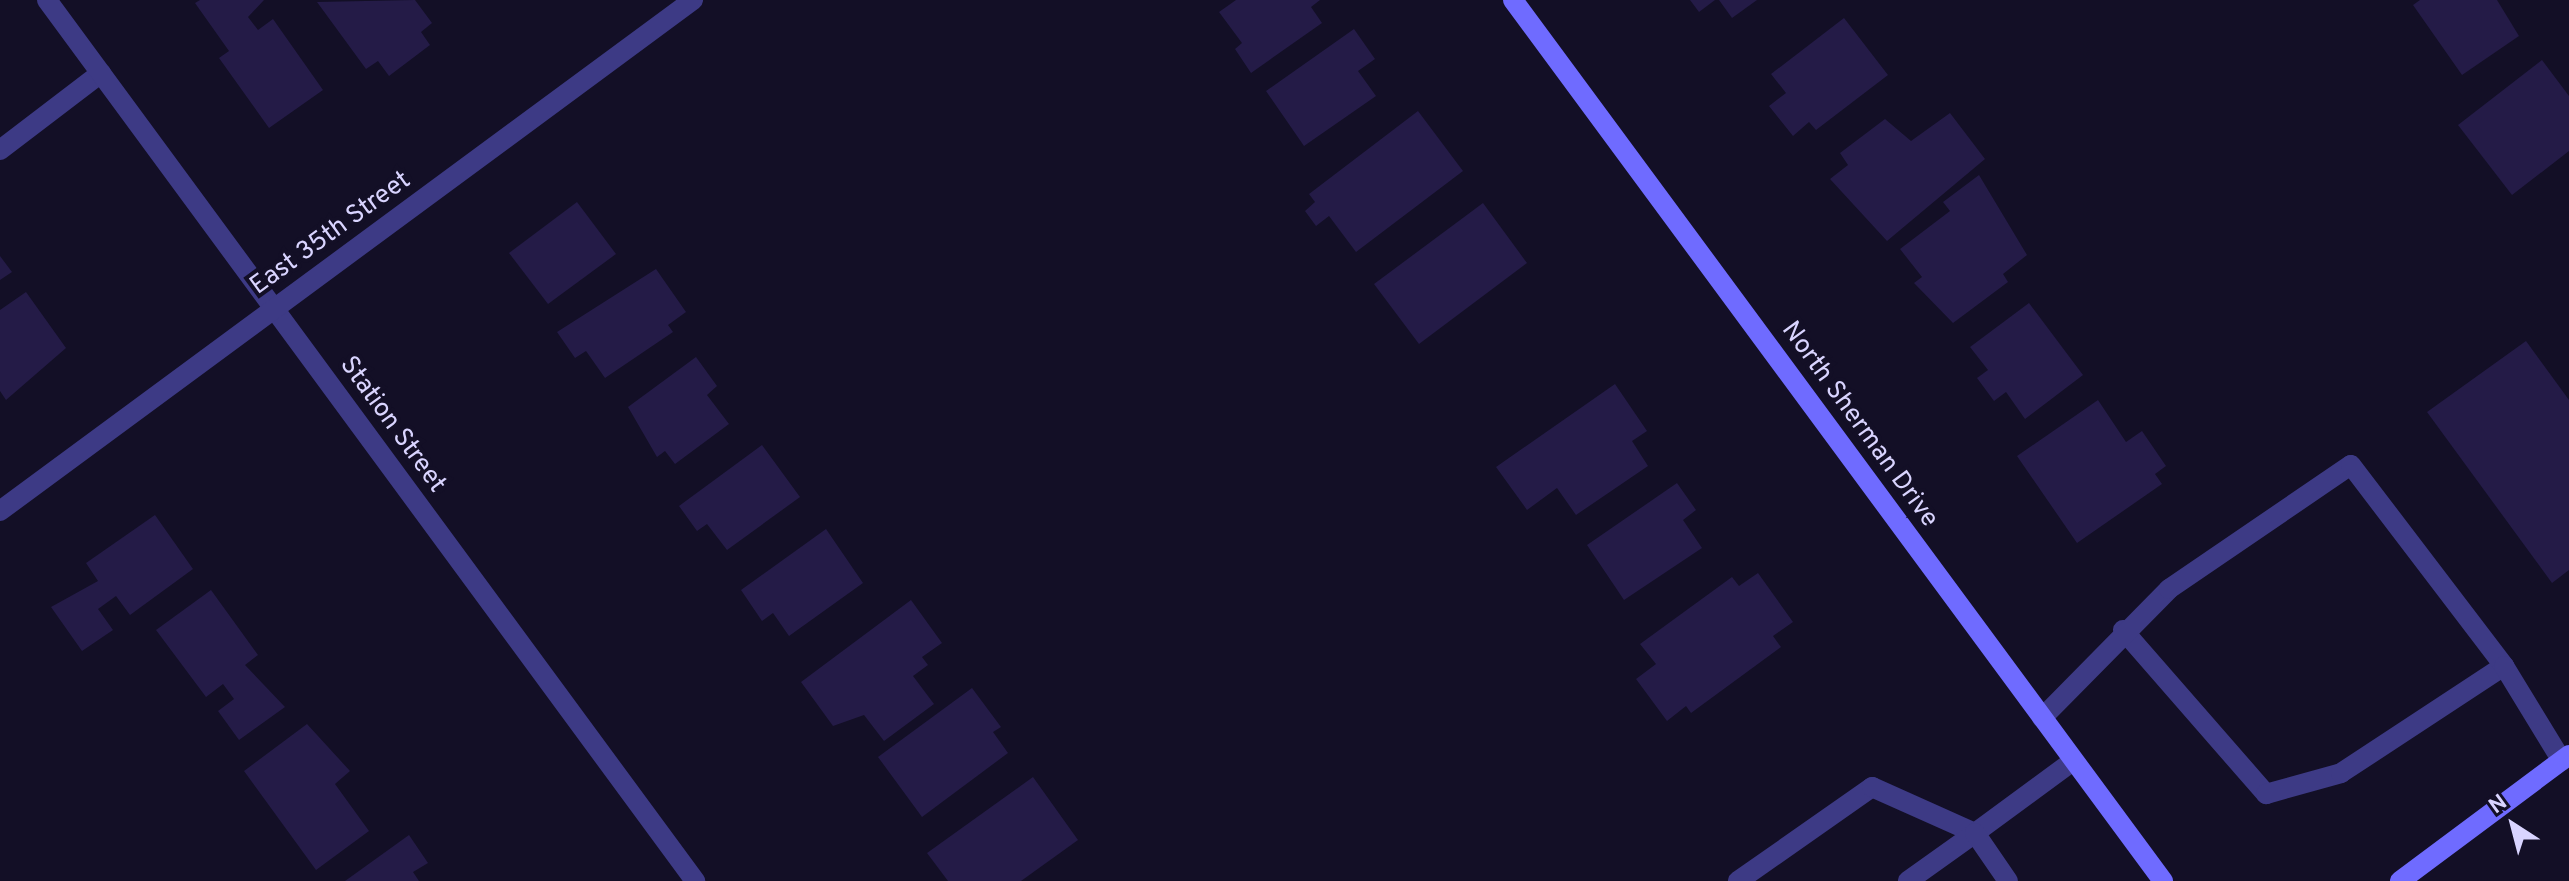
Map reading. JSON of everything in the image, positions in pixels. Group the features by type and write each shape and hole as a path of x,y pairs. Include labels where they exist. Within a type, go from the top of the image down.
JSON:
{"main road":[{"name":"North Sherman Drive","path":"1513,0 2163,881"},
{"path":"2400,881 2565,758"}],"street":[{"name":"Station Street","path":"47,0 695,881"},
{"name":"East 35th Street","path":"0,511 693,0"},
{"path":"0,150 101,73"},
{"path":"2042,718 2123,630 2191,573 2351,465 2504,666 2565,758"},
{"path":"2123,630 2266,794 2341,773 2504,666"},
{"path":"1908,881 2073,761"},
{"path":"1738,881 1872,787 1975,833 2008,881"}],"building":[{"path":"200,0 264,0 248,17 258,30 273,19 323,90 269,128 219,58 229,51 195,3"},
{"path":"415,0 432,23 421,32 430,45 389,76 378,61 366,69 317,2"},
{"path":"1236,0 1320,0 1311,7 1322,23 1251,73 1235,49 1242,43 1219,12"},
{"path":"1690,0 1715,0 1699,12"},
{"path":"1719,0 1757,0 1732,18"},
{"path":"2420,0 2497,0 2519,36 2462,75 2413,5"},
{"path":"1844,18 1888,75 1816,130 1809,122 1793,136 1769,106 1786,93 1771,74"},
{"path":"1354,29 1375,59 1358,71 1376,96 1304,146 1266,91"},
{"path":"2542,60 2569,96 2569,151 2512,195 2458,125"},
{"path":"1418,111 1463,171 1356,252 1329,216 1316,226 1305,211 1315,202 1309,194"},
{"path":"1950,113 1985,159 1887,241 1830,179 1848,165 1840,153 1885,119 1911,141"},
{"path":"1979,175 2027,255 2003,274 2008,282 1953,323 1914,283 1922,277 1900,249 1950,211 1943,202"},
{"path":"577,202 616,254 548,304 509,253"},
{"path":"1483,203 1527,263 1419,344 1374,284"},
{"path":"0,256 12,272 0,280"},
{"path":"656,269 686,312 668,325 673,332 605,378 586,351 575,358 557,332"},
{"path":"26,292 66,348 6,400 0,391 0,310"},
{"path":"2029,303 2083,375 2025,419 2006,392 1994,401 1977,378 1988,370 1970,347"},
{"path":"2526,341 2569,400 2569,570 2552,583 2427,412"},
{"path":"696,357 717,386 707,395 729,424 675,464 665,451 657,457 628,407"},
{"path":"1615,384 1647,431 1632,441 1648,466 1576,515 1557,488 1527,510 1496,467"},
{"path":"2098,400 2126,442 2142,431 2166,466 2155,474 2162,484 2077,543 2017,456"},
{"path":"762,445 800,497 727,550 707,524 697,531 679,506"},
{"path":"1677,483 1696,510 1683,520 1702,548 1624,600 1587,545"},
{"path":"155,515 193,569 130,615 116,596 98,609 113,630 82,651 51,607 98,581 86,563"},
{"path":"826,529 863,583 789,636 773,613 762,621 741,590"},
{"path":"1758,573 1793,622 1773,636 1781,647 1691,713 1686,706 1667,721 1636,679 1656,664 1640,644 1732,577 1739,586"},
{"path":"211,590 258,655 245,665 285,707 239,740 218,711 234,699 223,684 206,697 156,630"},
{"path":"911,600 942,643 922,657 928,665 913,676 934,704 884,741 864,715 833,726 801,682"},
{"path":"972,688 1001,727 993,732 1008,753 922,817 878,757"},
{"path":"307,724 350,771 335,784 369,831 316,870 244,771"},
{"path":"1033,777 1078,840 1021,881 948,881 927,853"},
{"path":"409,835 428,863 413,872 419,881 345,881"}]}
